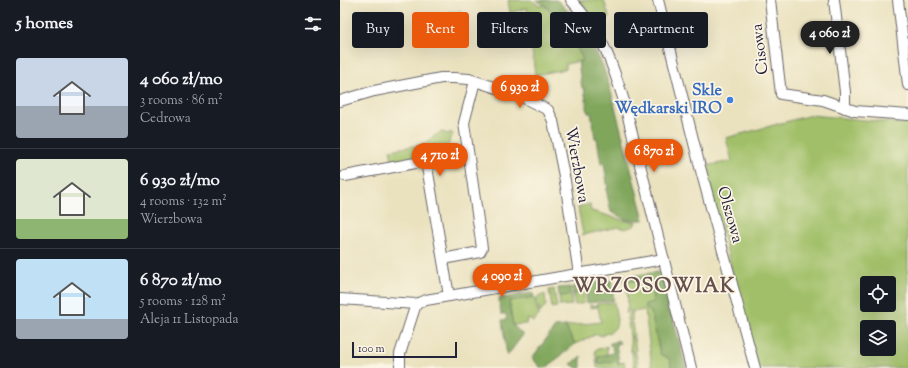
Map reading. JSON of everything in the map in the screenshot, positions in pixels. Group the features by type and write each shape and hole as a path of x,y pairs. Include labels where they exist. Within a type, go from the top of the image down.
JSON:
{"street":[{"path":"572,0 602,39 612,62 624,101 691,368"},
{"name":"Olszowa","path":"658,0 700,166 755,368"},
{"name":"Cisowa","path":"770,0 781,94 823,100 846,108"},
{"path":"834,0 846,108 855,111 908,115"},
{"path":"901,1 908,85"},
{"name":"Wierzbowa","path":"340,101 374,90 441,78 475,81 518,95 548,110 553,121 565,181 579,274"},
{"path":"443,259 480,252 482,248 464,123 475,81"},
{"path":"345,176 426,161 450,296"},
{"path":"340,299 416,304 426,300 664,259"},
{"path":"400,368 400,354 416,304"}],"green space":[{"path":"508,0 531,0 540,6 543,5 551,12 550,48 577,48 584,60 566,64 566,69 535,75 532,48 542,48 542,12 528,12 527,8 510,12"},
{"path":"536,0 557,0 569,12 553,12"},
{"path":"579,0 604,0 609,17 606,22 606,12 588,12"},
{"path":"576,48 594,48 603,66 612,95 644,220 627,220 611,212 606,189 608,189 604,163 601,164 591,113 588,113 584,88 582,88 578,62 583,60"},
{"path":"811,115 908,124 908,368 757,368 705,166 732,161 726,138"},
{"path":"442,132 448,134 451,132 453,135 450,138 449,144 444,148 443,153 423,156 421,144 427,142"},
{"path":"419,145 422,158 393,164 390,150"},
{"path":"590,204 591,211 626,221 636,222 634,226 625,229 618,227 583,235 578,207"},
{"path":"657,272 661,273 686,368 671,368 670,359 660,354 651,312 645,308 645,304 653,302 651,281 649,279 631,281 628,279 630,276"},
{"path":"630,276 628,279 631,281 649,279 651,281 653,303 651,312 660,354 670,359 671,368 652,368 645,310 632,312 632,321 627,321 627,317 631,311 630,310 626,314 626,285 622,277"},
{"path":"611,280 614,300 587,303 585,284"},
{"path":"582,285 583,292 573,294 572,287"},
{"path":"570,287 571,295 559,296 558,288"},
{"path":"554,289 557,307 552,308 549,290"},
{"path":"583,292 585,303 575,305 573,294"},
{"path":"533,293 534,297 509,301 513,325 523,335 507,356 502,320 507,319 506,314 501,314 499,299"},
{"path":"545,294 546,305 540,313 536,298"},
{"path":"571,295 572,305 560,306 559,296"},
{"path":"534,297 539,315 533,322 529,319 527,320 526,324 513,325 509,301"},
{"path":"614,302 617,320 616,327 612,331 601,336 597,334 575,344 565,326 601,322 598,307 590,308 590,305 597,306 597,304"},
{"path":"628,323 632,323 634,336 630,337"},
{"path":"565,326 575,344 546,368 541,368 532,358 555,327"},
{"path":"630,338 634,338 636,351 631,352"},
{"path":"618,340 620,343 616,344 619,362 621,363 618,364 616,361 598,364 598,357 613,353 612,346 609,344"},
{"path":"607,346 607,354 598,357 616,361 618,364 624,362 625,366 623,368 597,368 595,350"},
{"path":"632,353 636,353 638,366 634,367"},
{"path":"581,356 581,368 577,368 571,364"}],"place":[{"name":"Skle Wędkarski IRO","path":"730,100"}],"district":[{"name":"WRZOSOWIAK","path":"654,287"}]}
